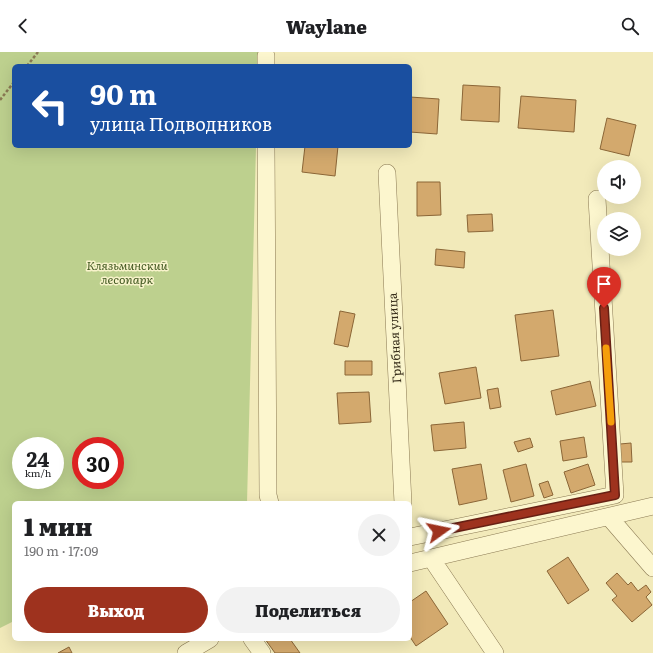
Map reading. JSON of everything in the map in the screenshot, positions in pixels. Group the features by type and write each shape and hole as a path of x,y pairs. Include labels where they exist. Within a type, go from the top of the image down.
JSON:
{"street":[{"path":"266,148 268,495 270,501"},
{"name":"Грибная улица","path":"387,173 403,501"},
{"path":"412,537 615,495 597,204"},
{"path":"412,563 653,506"},
{"path":"609,516 653,568"},
{"path":"431,558 495,653"},
{"path":"186,653 207,641"},
{"path":"253,641 262,653"}],"path":[{"path":"29,64 38,52"},
{"path":"0,100 12,85"}],"green space":[{"name":"Клязьминский лесопарк","path":"0,52 259,52 259,64 12,64 12,148 256,148 247,501 12,501 12,622 0,628"}],"building":[{"path":"463,85 500,87 499,122 461,120"},
{"path":"521,96 576,100 574,132 518,128"},
{"path":"412,97 439,99 437,134 412,132"},
{"path":"607,118 636,125 629,156 600,149"},
{"path":"305,148 338,148 335,176 302,172"},
{"path":"417,182 440,182 441,215 417,216"},
{"path":"492,214 493,231 468,232 467,215"},
{"path":"436,249 465,252 464,268 435,265"},
{"path":"553,310 559,356 521,361 515,315"},
{"path":"340,311 355,314 348,347 334,344"},
{"path":"345,361 372,361 372,375 345,375"},
{"path":"476,367 481,398 445,404 439,373"},
{"path":"590,381 596,406 556,415 551,391"},
{"path":"498,388 501,407 490,409 487,390"},
{"path":"369,392 371,422 339,424 337,393"},
{"path":"464,422 466,448 434,451 431,425"},
{"path":"584,437 587,457 563,461 560,441"},
{"path":"530,438 533,447 518,452 514,442"},
{"path":"631,443 632,462 620,462 620,444"},
{"path":"481,464 487,499 459,505 452,469"},
{"path":"526,464 534,496 511,502 503,470"},
{"path":"588,464 595,485 571,493 564,472"},
{"path":"548,481 553,495 544,498 539,484"},
{"path":"568,557 589,590 568,604 547,571"},
{"path":"617,573 628,585 631,582 638,591 646,585 651,592 646,597 652,605 632,622 612,600 617,596 606,583"},
{"path":"426,591 448,624 416,646 412,640 412,601"},
{"path":"266,641 291,641 300,653 275,653"},
{"path":"69,647 72,653 58,653"}],"slow traffic":[{"path":"606,348 611,422"}],"route":[{"path":"439,531 615,495 604,308"}]}
